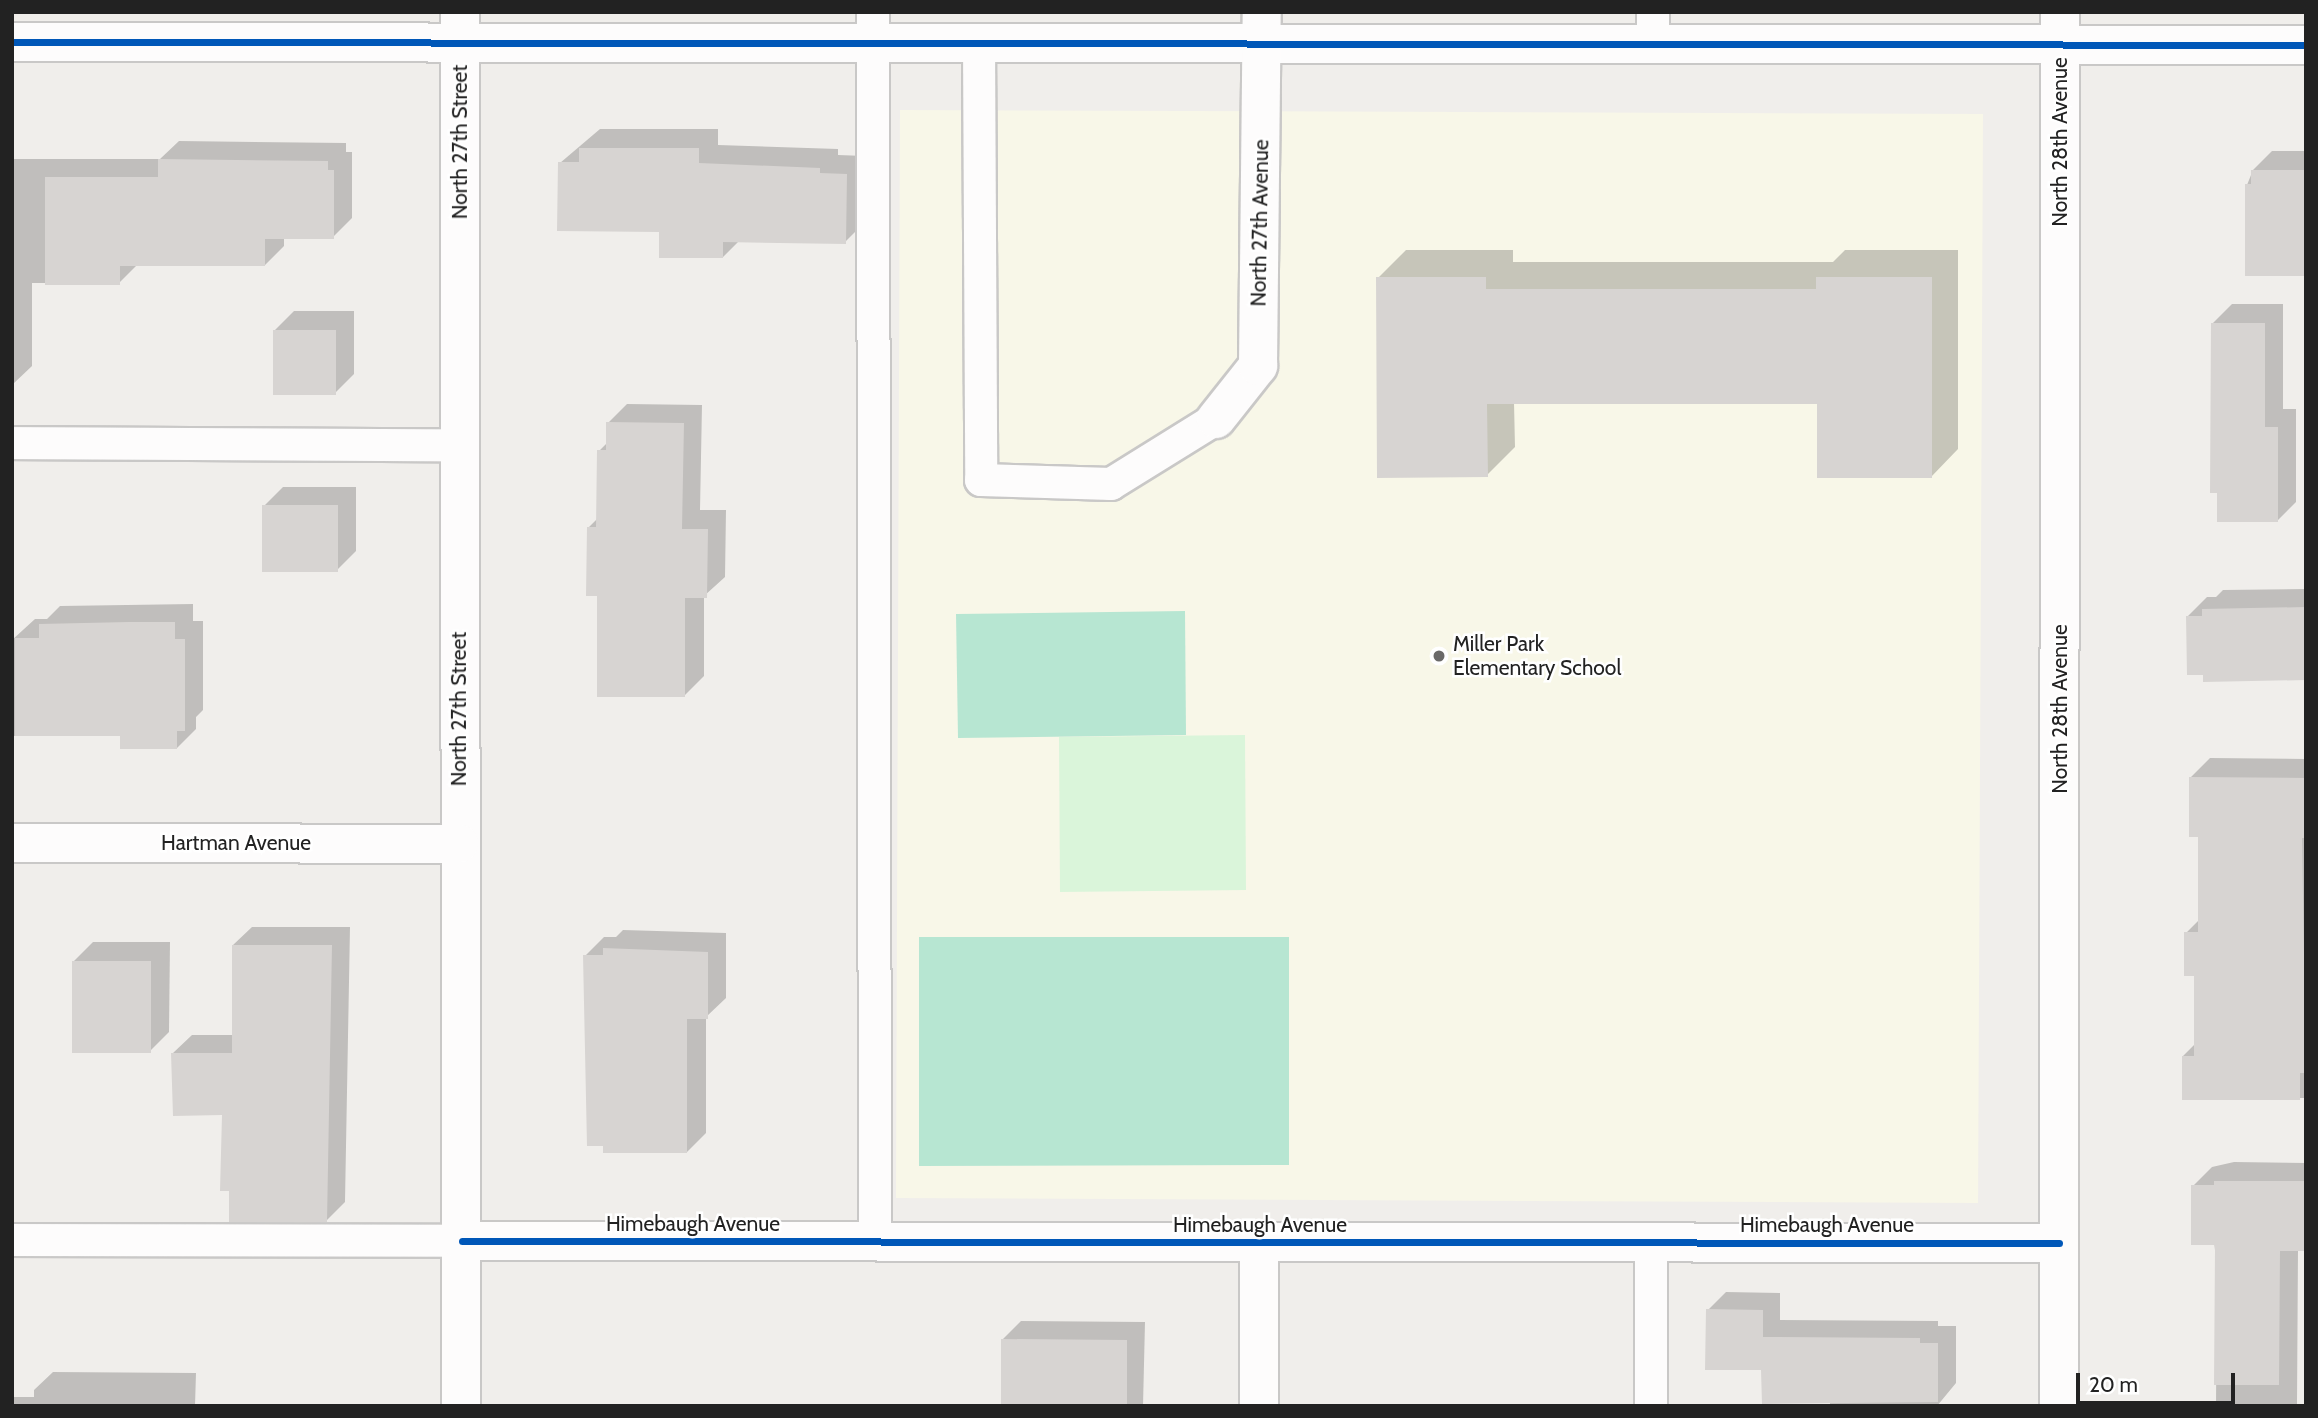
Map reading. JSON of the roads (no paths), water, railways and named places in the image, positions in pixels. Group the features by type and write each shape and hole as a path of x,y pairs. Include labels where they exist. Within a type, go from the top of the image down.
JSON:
{"street":[{"path":"12,42 460,28 873,28 979,43 1262,28 2060,28 2306,45"},
{"name":"North 27th Street","path":"460,28 461,1406"},
{"name":"North 27th Avenue","path":"1216,419 1258,366 1262,28"},
{"name":"North 28th Avenue","path":"2059,1406 2060,28"},
{"name":"Hartman Avenue","path":"12,843 459,844"},
{"name":"Himebaugh Avenue","path":"462,1241 2059,1243"},
{"path":"1259,1243 1259,1406"}],"lane":[{"path":"873,28 875,1242"},
{"path":"979,43 981,480 1111,484 1216,419"},
{"path":"12,443 460,445"},
{"path":"12,1240 462,1241"},
{"path":"1651,1242 1651,1406"}],"place":[{"name":"Miller Park Elementary School","path":"1439,656"}]}
